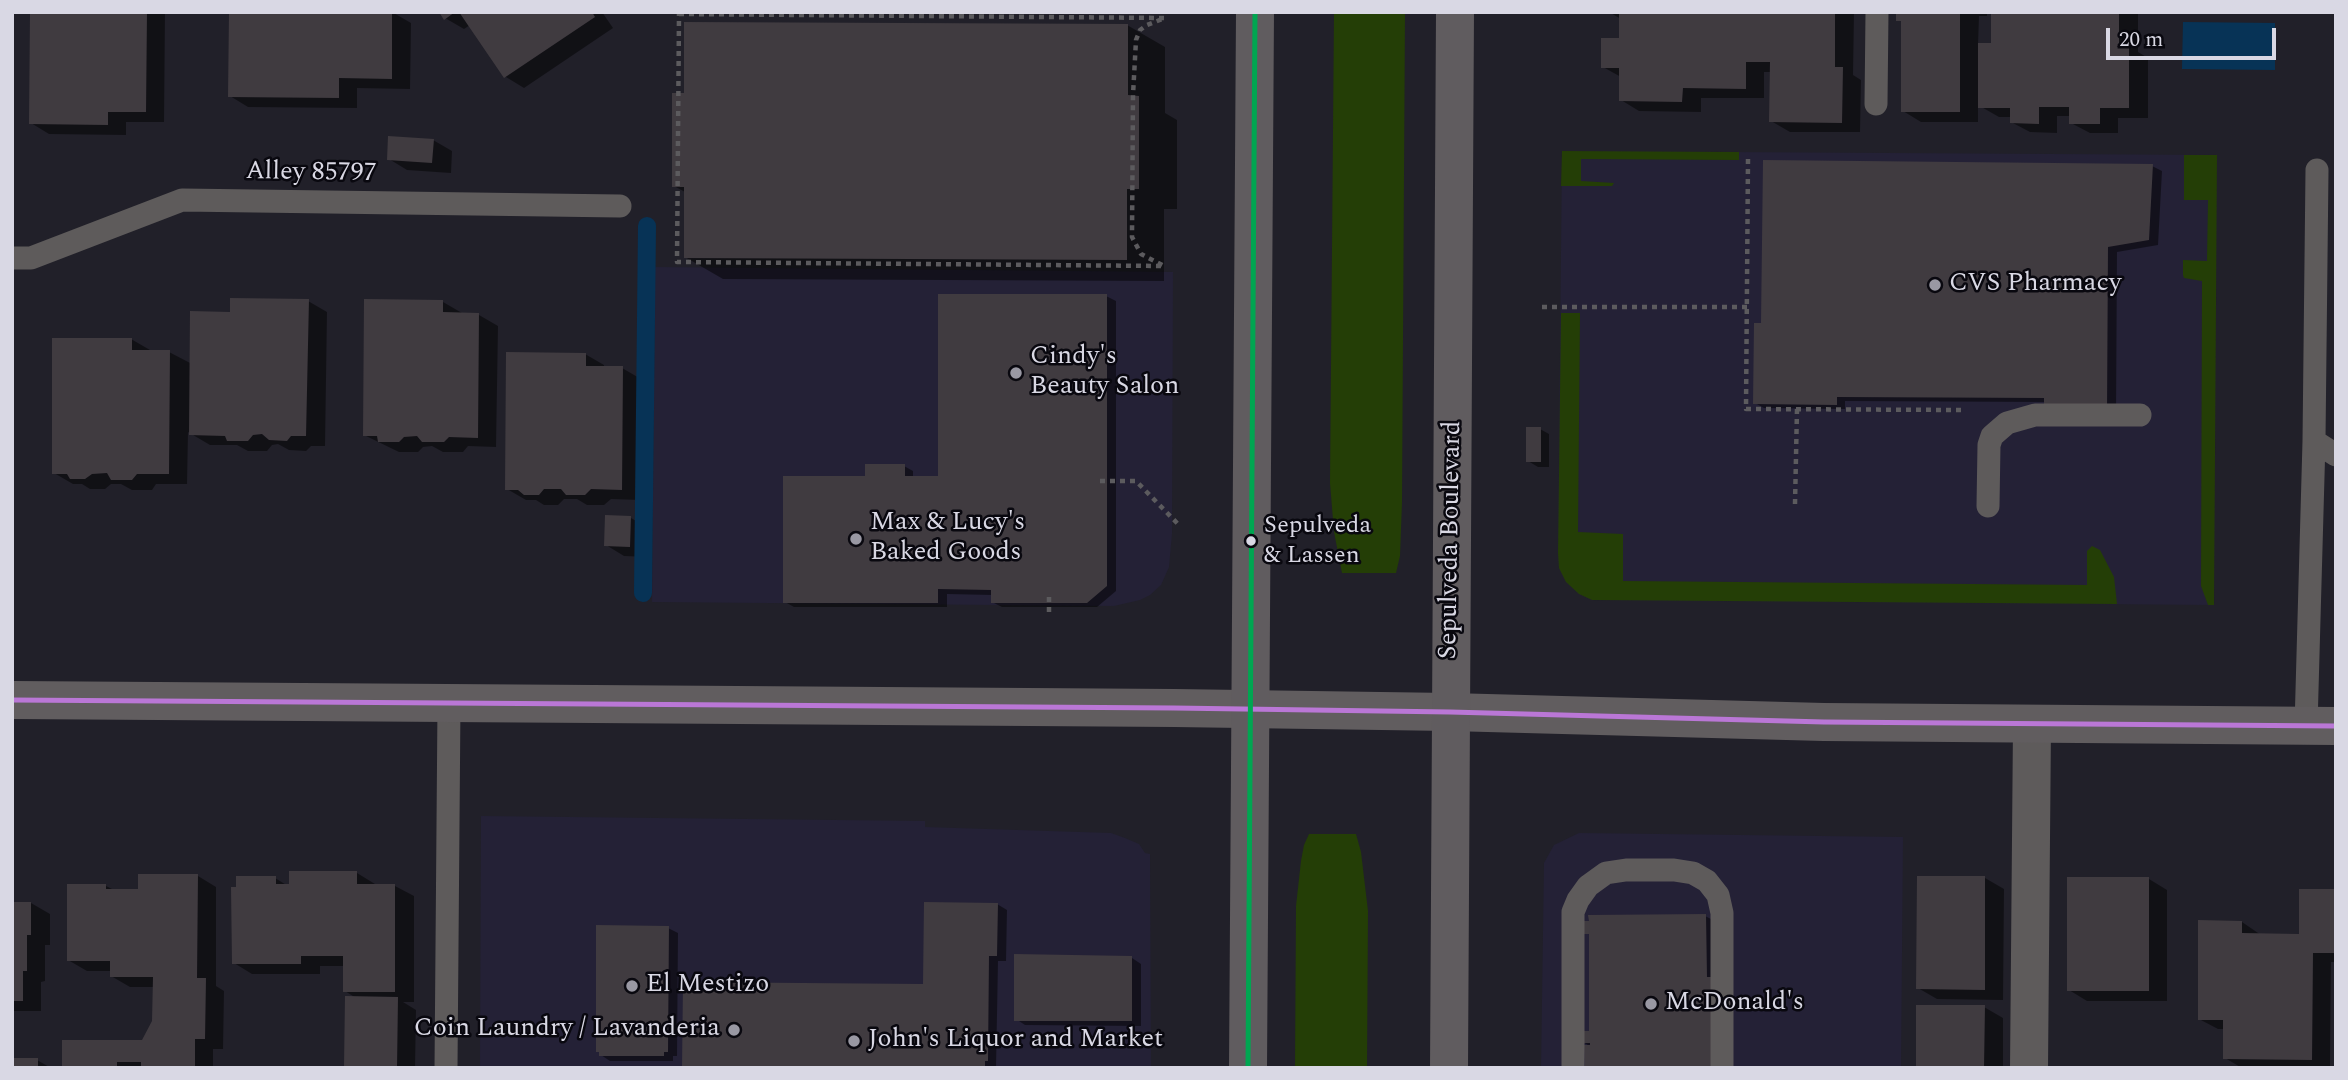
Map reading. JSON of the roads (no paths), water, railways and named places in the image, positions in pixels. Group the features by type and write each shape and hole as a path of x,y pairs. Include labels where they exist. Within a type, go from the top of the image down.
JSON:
{"main road":[{"path":"1248,1068 1255,12"},
{"name":"Sepulveda Boulevard","path":"1449,1068 1455,12"},
{"path":"12,700 1250,709 2032,724 2321,726"}],"street":[{"path":"2029,1068 2032,724"}],"lane":[{"path":"1876,104 1877,12"},
{"path":"2318,170 2314,441 2321,726"},
{"name":"Alley 85797","path":"12,258 31,258 182,200 620,206"},
{"path":"1988,506 1989,445 1992,436 2007,422 2035,415 2140,415"},
{"path":"2314,441 2336,455"},
{"path":"446,1068 449,703"},
{"path":"1573,1068 1573,912 1578,900 1588,886 1605,873 1674,870 1693,873 1707,881 1717,895 1722,913 1722,1068"}],"water":[{"path":"2183,22 2275,23 2275,70 2182,69"}],"waterway":[{"path":"643,593 647,226"}],"place":[{"name":"CVS Pharmacy","path":"1935,285"},
{"name":"Cindy's Beauty Salon","path":"1016,373"},
{"name":"Max & Lucy's Baked Goods","path":"856,539"},
{"name":"Sepulveda & Lassen","path":"1251,541"},
{"name":"El Mestizo","path":"632,986"},
{"name":"McDonald's","path":"1651,1004"},
{"name":"Coin Laundry / Lavanderia","path":"734,1030"},
{"name":"John's Liquor and Market","path":"854,1041"}]}
